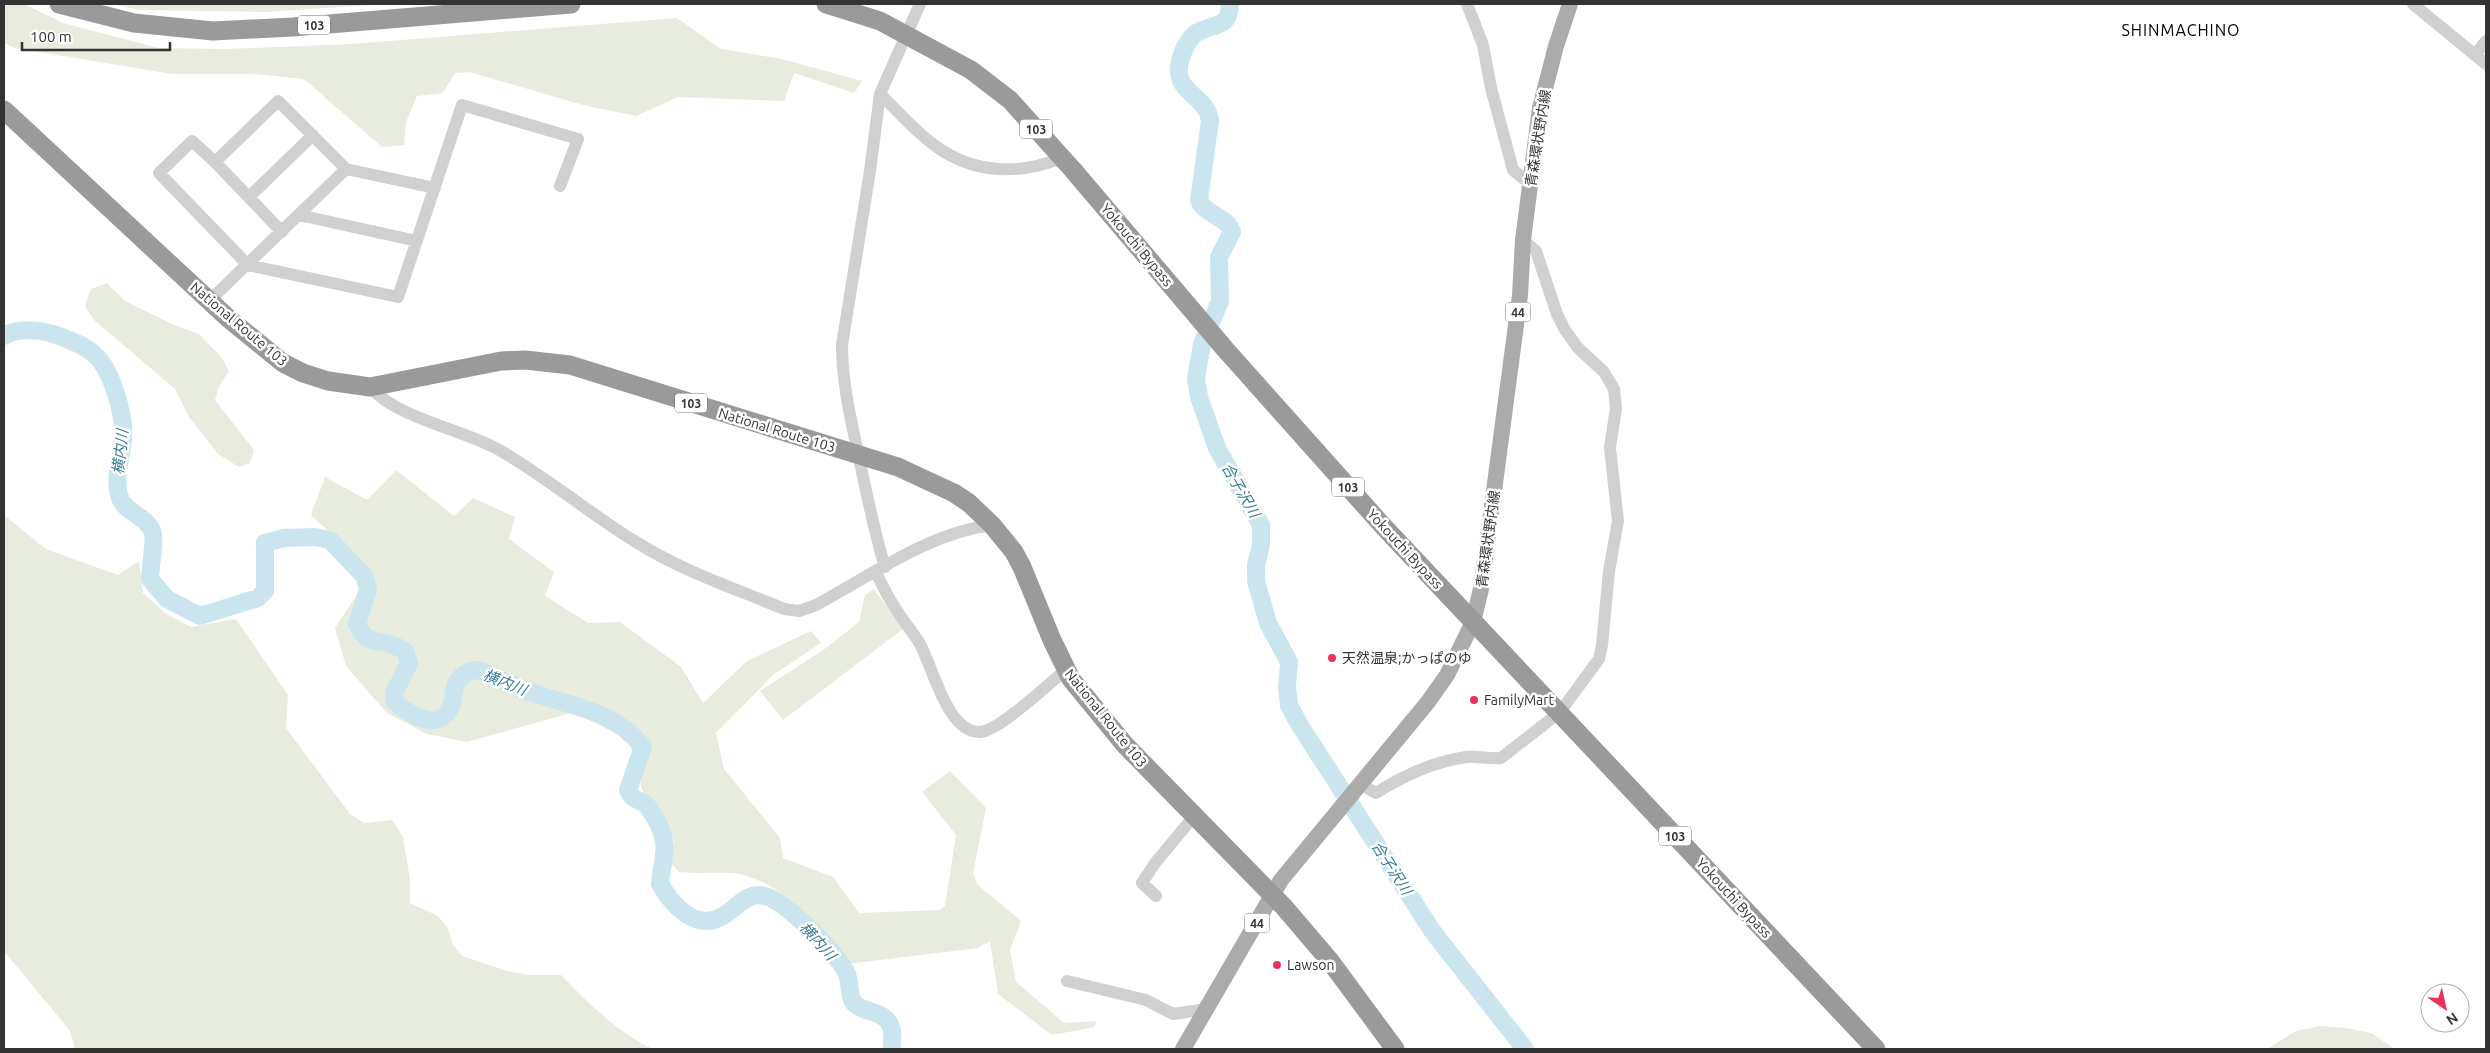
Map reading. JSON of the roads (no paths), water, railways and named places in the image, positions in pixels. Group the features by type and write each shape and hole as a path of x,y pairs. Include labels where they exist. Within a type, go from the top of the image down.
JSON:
{"highway":[{"name":"103","path":"59,4 134,23 213,31 293,27 571,4"},
{"name":"Yokouchi Bypass","path":"826,4 880,21 906,37 971,70 1010,100 1225,349 1340,478 1473,622 1876,1049"},
{"name":"National Route 103","path":"4,110 209,301 252,338 290,366 303,373 328,381 370,387 501,361 543,360 570,365 898,467 933,481 970,503 992,525 1014,552 1066,670 1125,745 1272,895"},
{"name":"103","path":"1272,895 1330,961 1395,1049"}],"main road":[{"name":"青森環状野内線","path":"1182,1049 1281,880 1447,675 1473,622 1486,568 1520,296 1523,240 1540,108 1556,46 1570,4"}],"street":[{"path":"920,4 880,94 870,171 842,344 842,369 876,538 880,570 895,608 920,645 936,686 957,719 972,731 980,732 996,726 1066,670"},
{"path":"1467,4 1483,45 1491,88 1513,170 1530,183"},
{"path":"2413,4 2486,64"},
{"path":"2475,55 2486,41"},
{"path":"880,94 935,146 952,156 979,167 1005,171 1039,167 1062,158"},
{"path":"215,162 278,101 346,169 435,188"},
{"path":"282,232 192,140 159,173 248,264 398,297 462,106 578,139 560,186"},
{"path":"249,197 313,136"},
{"path":"209,301 346,169"},
{"path":"299,215 417,241"},
{"path":"1358,786 1376,793 1401,776 1417,770 1468,757 1501,758 1560,712 1599,659 1609,571 1618,521 1610,448 1616,408 1614,389 1604,372 1578,348 1565,330 1557,314 1536,251 1523,240"},
{"path":"370,387 381,400 467,434 501,451 635,542 674,564 784,609 799,611 816,605 937,539 971,528 992,525"},
{"path":"1156,896 1142,883 1155,863 1195,815"},
{"path":"1067,981 1146,1000 1173,1014 1206,1009"}],"waterway":[{"name":"合子沢川","path":"1230,4 1225,21 1200,31 1192,37 1183,52 1179,66 1179,76 1183,84 1202,103 1210,121 1199,200 1206,209 1226,222 1232,232 1219,257 1220,301 1202,344 1196,379 1199,397 1217,448 1261,525 1261,545 1256,565 1256,581 1268,623 1289,662 1287,687 1289,705 1299,724 1433,932 1525,1049"},
{"name":"横内川","path":"4,336 24,330 53,334 92,352 102,363 112,383 122,418 123,438 117,480 119,495 125,506 151,528 153,548 150,579 167,599 200,616 258,598 265,591 265,543 284,538 315,537 330,540 365,577 368,590 357,624 364,635 370,640 392,645 405,651 409,663 394,693 394,701 415,716 424,719 439,719 446,714 451,706 457,681 464,674 477,670 538,695 603,716 617,724 631,734 643,747 628,790 633,797 649,808 662,832 664,854 660,884 671,900 686,914 703,921 723,916 742,901 753,896 765,896 785,907 811,929 842,965 848,977 852,1000 856,1005 878,1014 888,1021 892,1032 892,1049"}],"place":[{"name":"天然温泉;かっぱのゆ","path":"1332,658"},
{"name":"FamilyMart","path":"1474,700"},
{"name":"Lawson","path":"1277,965"}],"district":[{"name":"SHINMACHINO","path":"2181,30"}]}
